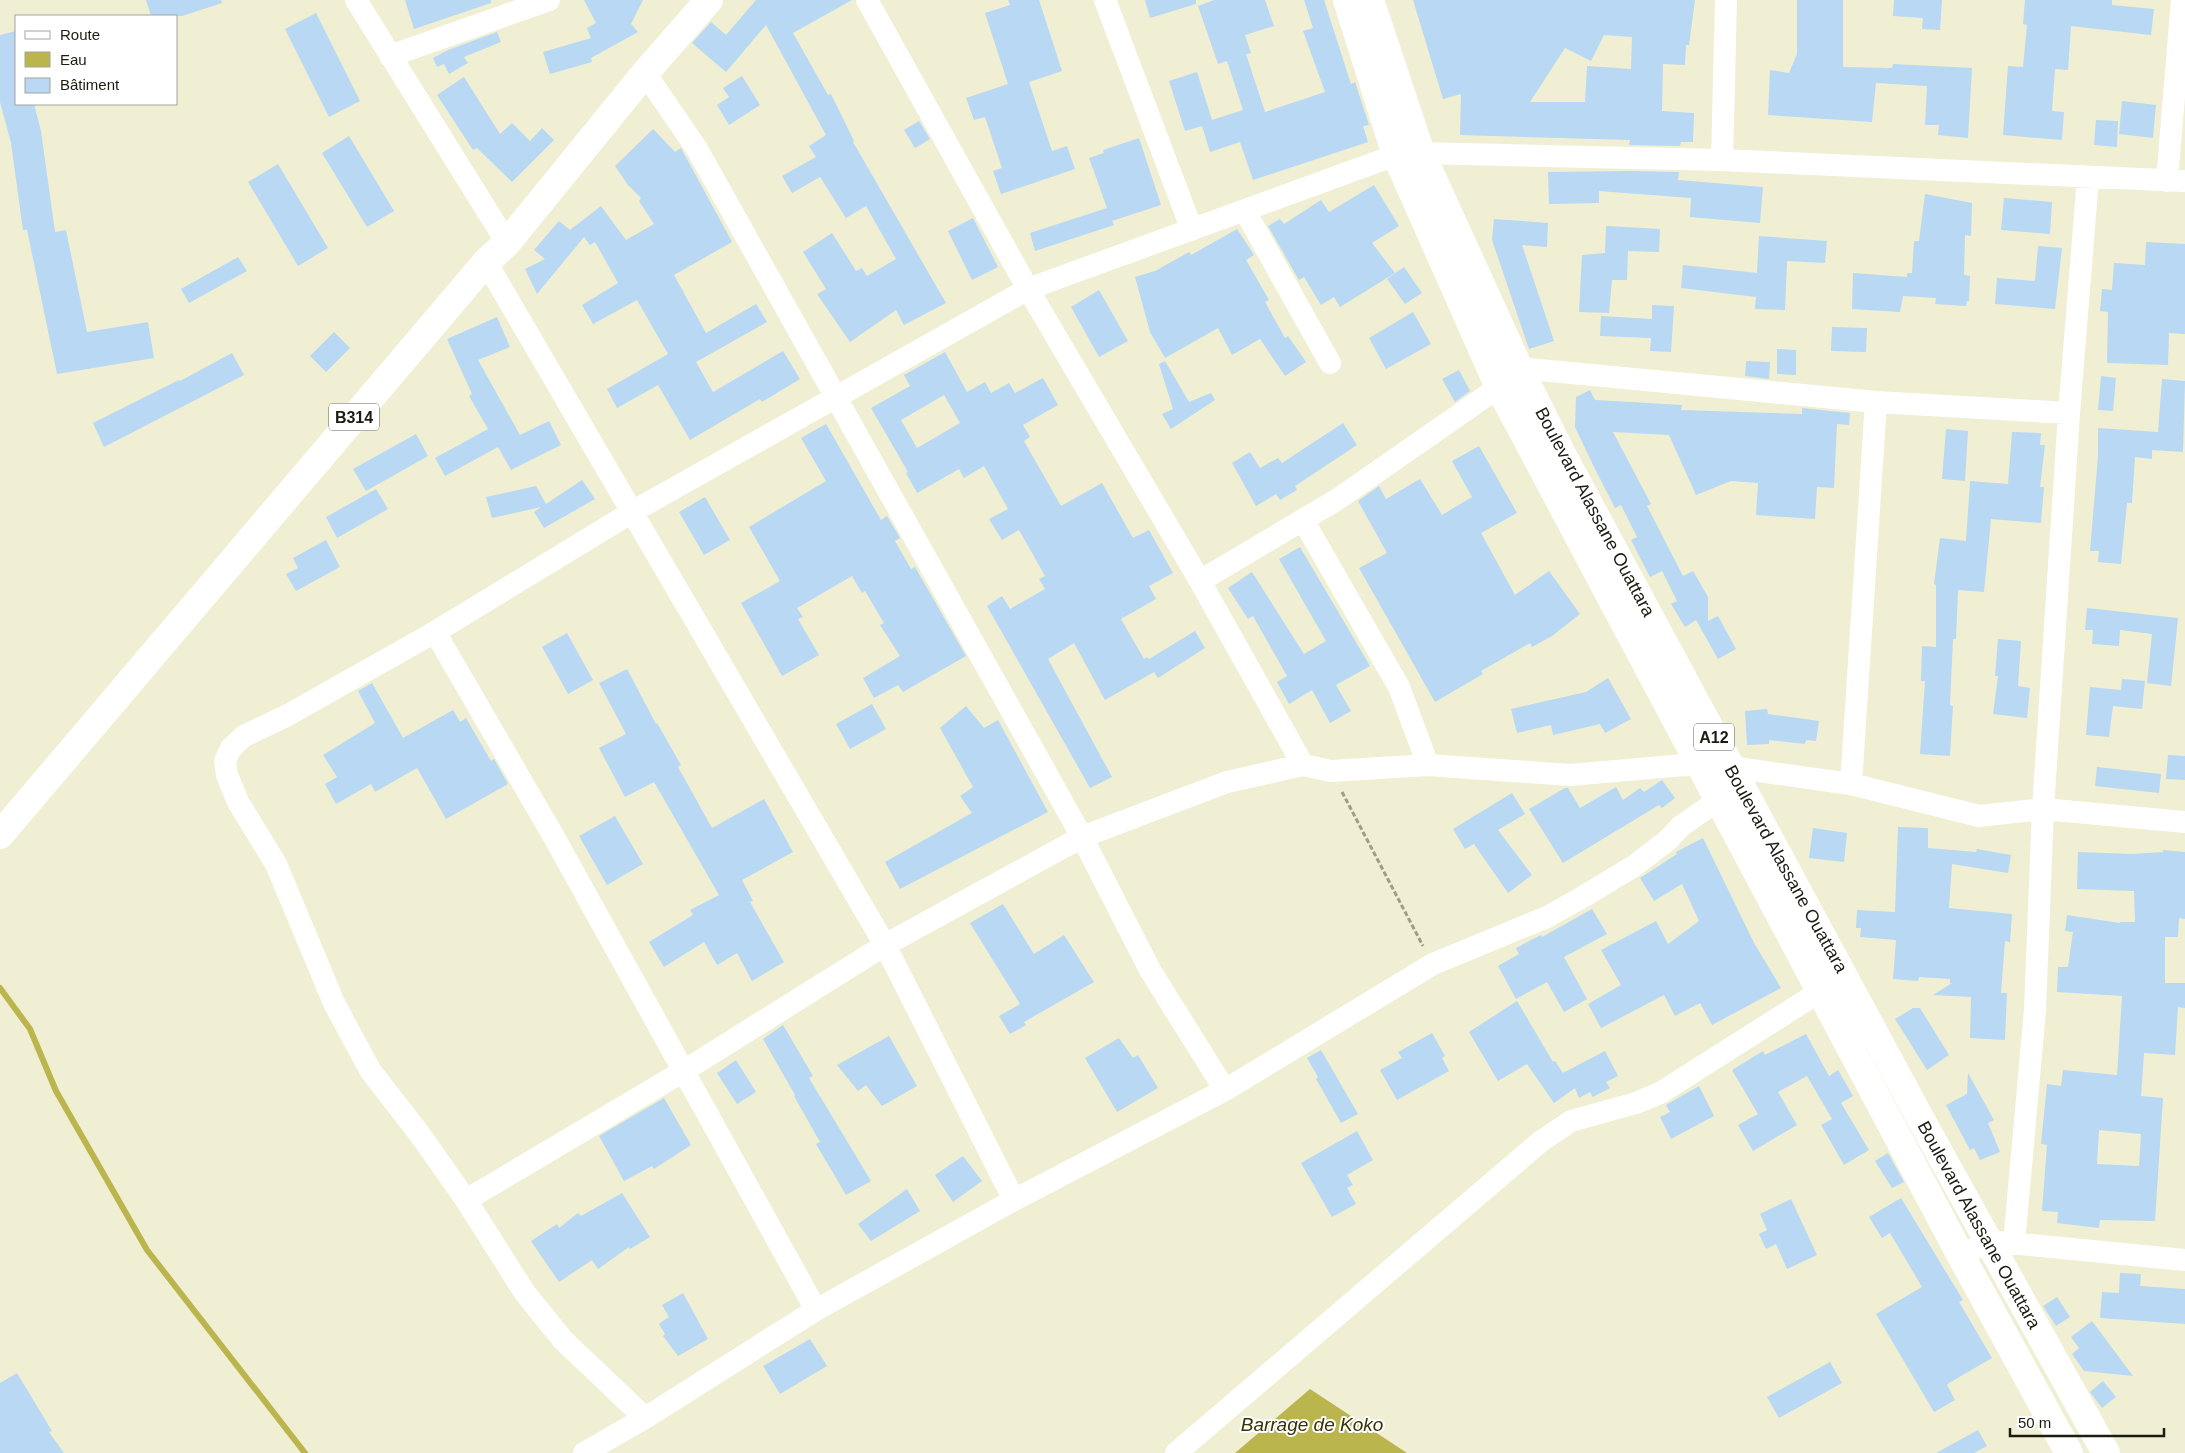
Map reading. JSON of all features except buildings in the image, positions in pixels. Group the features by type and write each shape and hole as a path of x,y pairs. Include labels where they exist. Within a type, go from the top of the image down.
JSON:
{"main road":[{"name":"B314","path":"0,835 486,262 507,243 645,73 709,0"},
{"name":"Boulevard Alassane Ouattara","path":"1347,0 1499,387 1703,767 1738,781 1820,992 2069,1453"},
{"name":"Boulevard Alassane Ouattara","path":"1370,0 1408,154 1563,456 1738,781 1845,976 2002,1243 2106,1453"}],"street":[{"path":"356,0 507,243"},
{"path":"390,56 549,0"},
{"path":"867,0 1028,289 1200,581 1303,765"},
{"path":"1105,0 1192,230"},
{"path":"1722,160 1726,0"},
{"path":"646,1418 563,1340 525,1293 466,1200 421,1136 370,1070 334,1003 276,864 238,802 225,761 231,748 244,736 288,715 435,632 632,512 1028,289 1245,210 1408,154 1722,160 2176,181 2182,0"},
{"path":"645,73 697,149 835,399 1082,837 1150,970 1225,1090"},
{"path":"2002,1243 2034,1020 2043,809 2069,412 2088,178"},
{"path":"1245,210 1330,363"},
{"path":"486,262 885,944 1014,1200"},
{"path":"1200,581 1338,499 1499,387 1519,368 1876,402 2069,412"},
{"path":"1851,784 1876,402"},
{"path":"1303,520 1399,687 1428,765"},
{"path":"435,632 554,837 682,1072 816,1310"},
{"path":"466,1200 682,1072 885,944 1082,837 1228,782 1303,765 1331,771 1428,765 1570,775 1684,765 1703,767"},
{"path":"584,1453 646,1418 816,1310 1014,1200 1225,1090 1433,964 1547,917 1581,898 1634,866 1738,781 1851,784 1979,816 2043,809 2185,822"},
{"path":"1176,1453 1540,1142 1571,1121 1636,1103 1660,1093 1845,976"},
{"path":"1961,1256 2002,1243 2185,1260"}],"path":[{"path":"1331,771 1433,964"}],"water":[{"name":"Barrage de Koko","path":"1310,1389 1407,1453 1235,1453"}],"waterway":[{"path":"0,988 30,1029 56,1091 147,1250 305,1453"}]}
